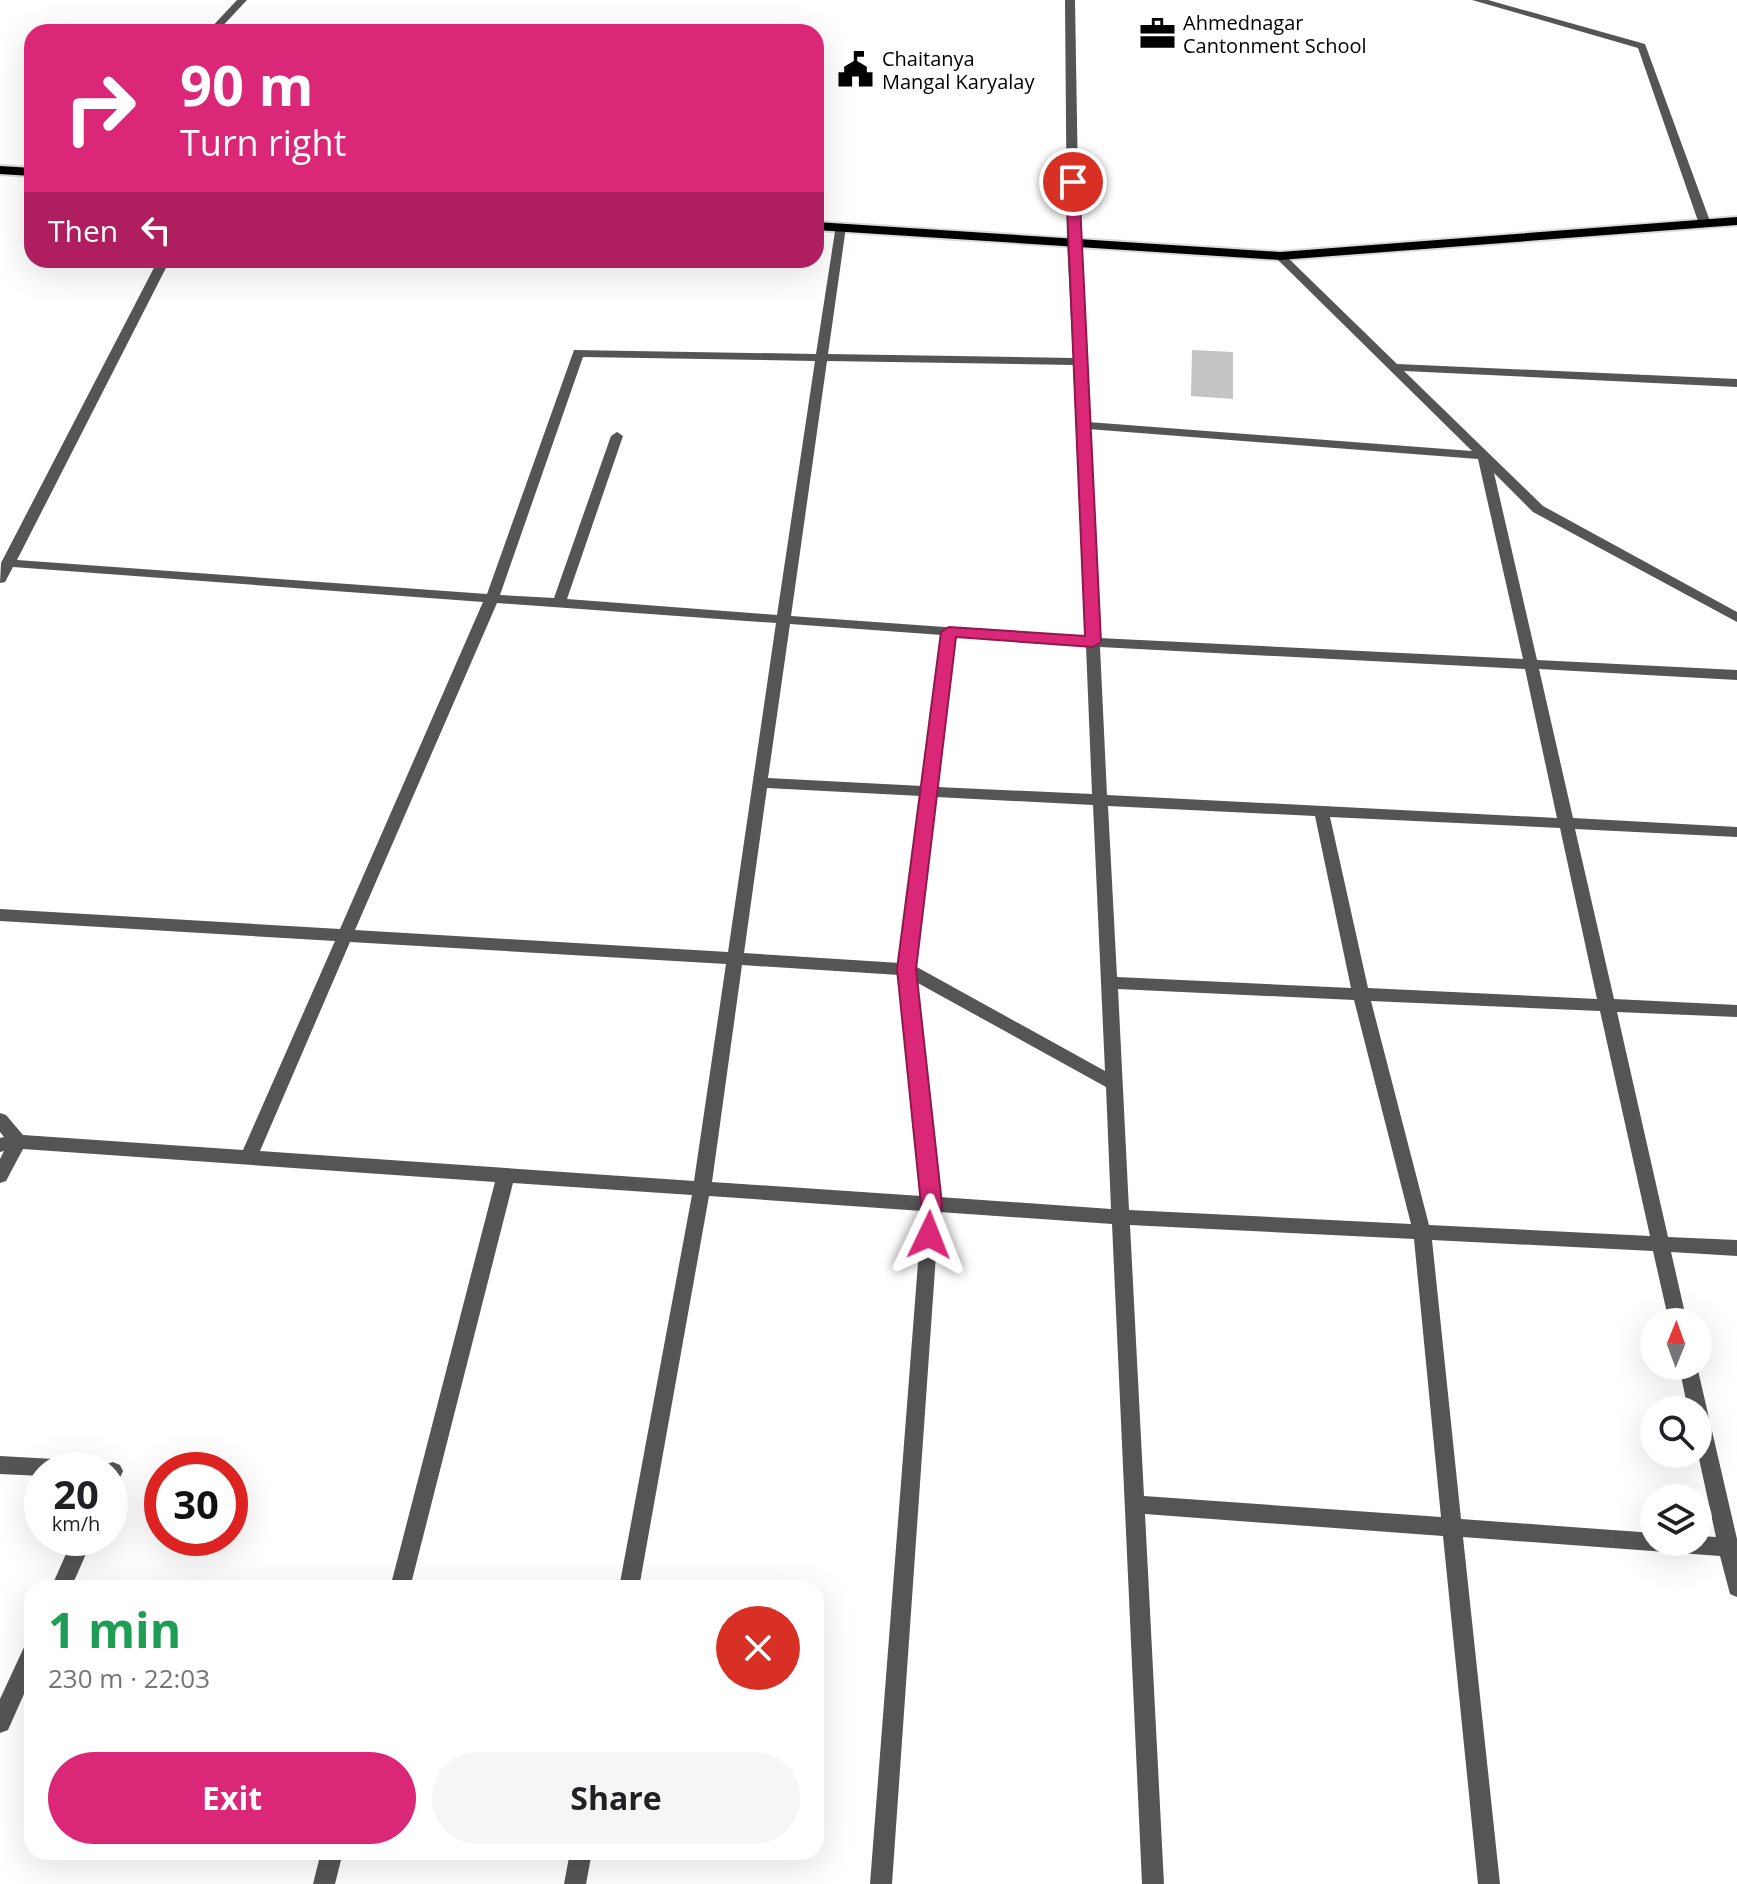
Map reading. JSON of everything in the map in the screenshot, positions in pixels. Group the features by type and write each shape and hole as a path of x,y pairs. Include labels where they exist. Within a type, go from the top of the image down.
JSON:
{"main road":[{"path":"0,170 24,172"},
{"path":"824,226 1280,256 1737,221"}],"street":[{"path":"220,24 242,0"},
{"path":"1070,0 1073,242 1153,1884"},
{"path":"1477,0 1642,46 1705,224"},
{"path":"630,1580 702,1188 840,227"},
{"path":"1280,256 1538,509 1737,618"},
{"path":"0,579 160,268"},
{"path":"248,1158 342,936 492,598 578,353 1079,362"},
{"path":"1393,367 1737,383"},
{"path":"1083,425 1484,456"},
{"path":"559,603 617,436"},
{"path":"1484,456 1675,1308"},
{"path":"8,563 1093,642 1737,675"},
{"path":"881,1884 931,1204 907,969 949,632"},
{"path":"762,783 1737,832"},
{"path":"1321,810 1361,994 1422,1232 1489,1884"},
{"path":"0,915 907,969 1114,1084"},
{"path":"1109,983 1737,1011"},
{"path":"0,1120 9,1143 0,1176"},
{"path":"9,1143 1121,1217 1737,1248"},
{"path":"402,1580 506,1174"},
{"path":"0,1465 24,1466"},
{"path":"1712,1467 1732,1547 1737,1587"},
{"path":"1134,1504 1640,1541"},
{"path":"1712,1546 1732,1547"},
{"path":"65,1580 75,1556"},
{"path":"0,1723 24,1670"},
{"path":"324,1884 330,1860"},
{"path":"575,1884 580,1860"}],"building":[{"path":"1192,350 1233,352 1233,399 1191,396"}],"place":[{"name":"Ahmednagar Cantonment School","path":"1157,33"},
{"name":"Chaitanya Mangal Karyalay","path":"856,69"}],"route":[{"path":"929,1235 931,1204 907,969 949,632 1093,642 1073,242 1073,182"}]}
